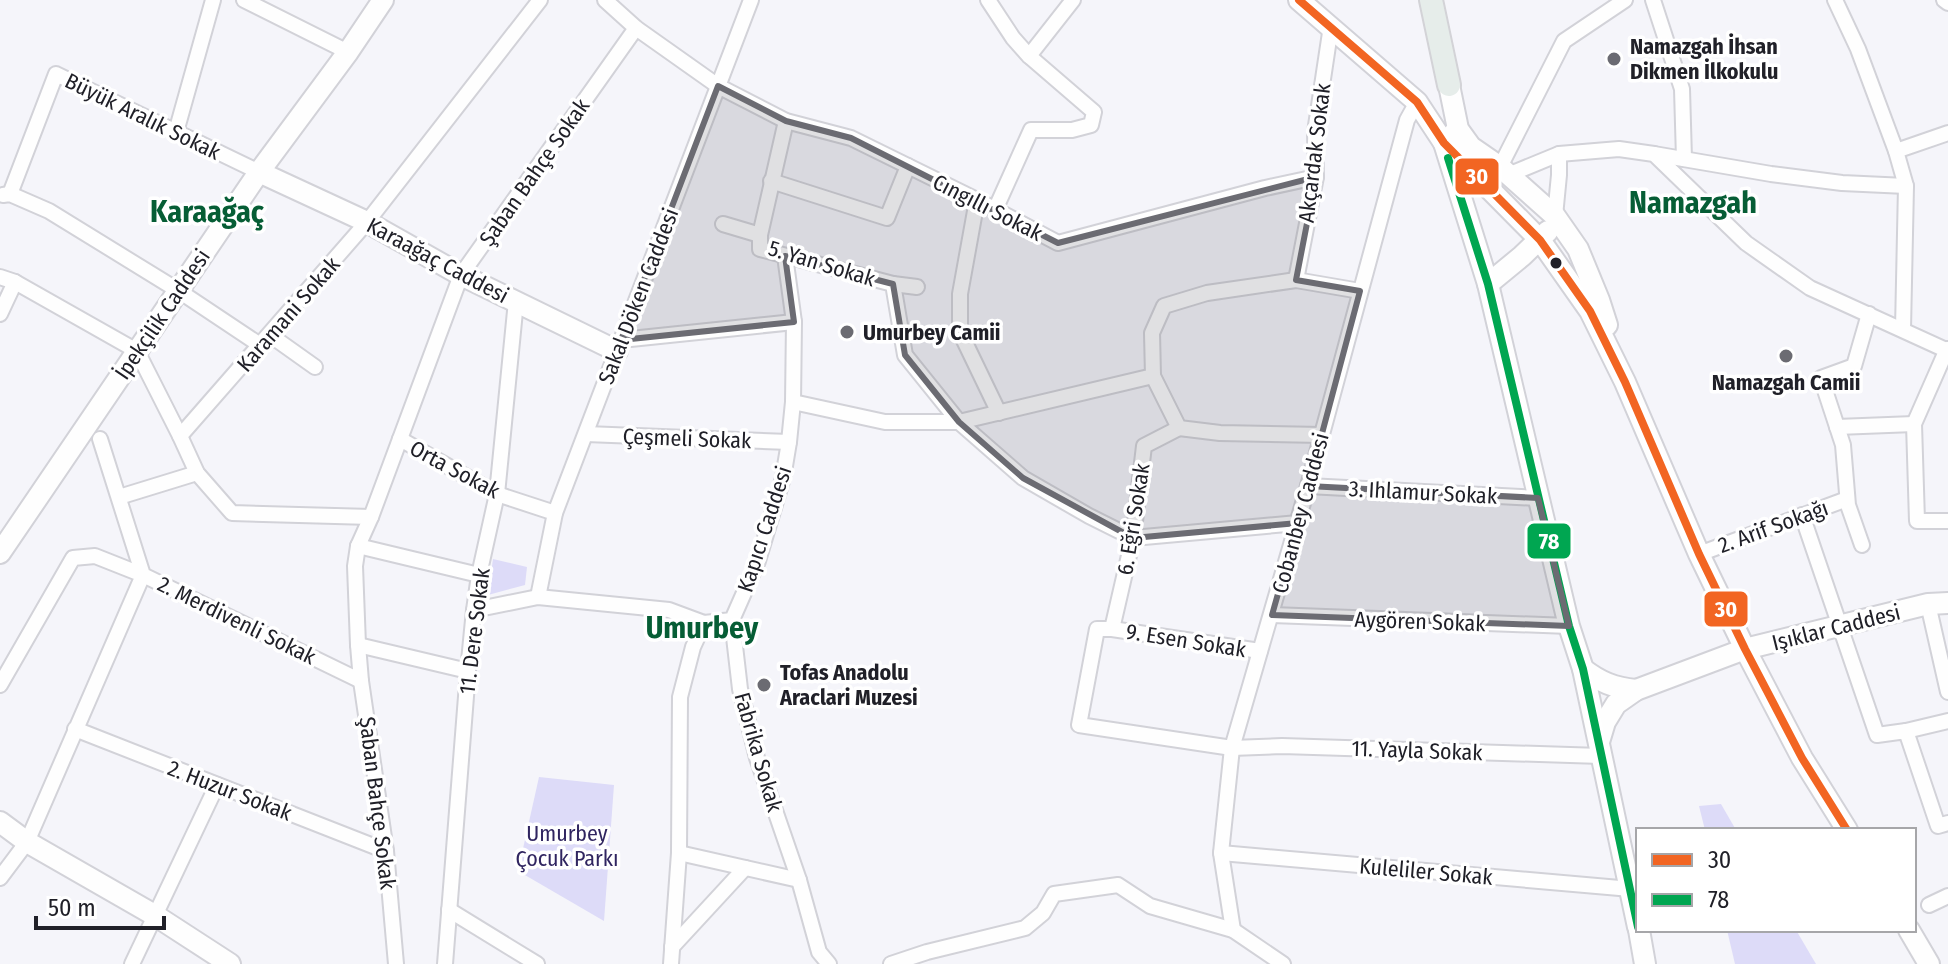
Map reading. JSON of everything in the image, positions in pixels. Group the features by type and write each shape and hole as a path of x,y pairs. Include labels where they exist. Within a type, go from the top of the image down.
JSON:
{"main road":[{"name":"İpekçilik Caddesi","path":"0,553 259,172 383,0"},
{"path":"1299,0 1417,102 1451,136 1540,240 1590,311 1745,649 1802,758 1846,828"},
{"path":"1431,0 1449,85 1451,136 1569,626 1583,669 1636,917"},
{"path":"1451,136 1504,171 1555,216 1578,249 1599,300 1625,382"},
{"name":"Karaağaç Caddesi","path":"259,172 367,222 461,275 619,345"},
{"path":"1488,284 1540,240 1555,216"},
{"name":"Işıklar Caddesi","path":"1636,690 1745,649 1938,604"},
{"path":"1583,669 1598,681 1636,690"},
{"path":"1600,749 1605,722 1616,704 1636,690"},
{"path":"0,822 27,842 156,916 230,964"},
{"path":"1639,932 1645,964"},
{"path":"1910,932 1929,964"}],"street":[{"path":"176,132 213,0"},
{"path":"244,0 348,52"},
{"name":"Karamani Sokak","path":"180,436 367,222 540,0"},
{"name":"Cıngıllı Sokak","path":"605,0 636,28 718,86 786,121 851,138 1058,243 1316,177"},
{"name":"Sakal Döken Caddesi","path":"538,597 555,513 751,0"},
{"path":"988,0 1029,56 1094,112 1091,125 1072,130 1031,130 995,210"},
{"path":"1029,56 1073,0"},
{"path":"1504,171 1564,41 1625,0"},
{"path":"1653,0 1682,89 1684,159"},
{"path":"1835,0 1858,49 1906,186 1903,329"},
{"name":"Akçardak Sokak","path":"1296,280 1316,177 1315,132 1331,26"},
{"name":"Şaban Bahçe Sokak","path":"396,964 386,851 361,681 355,566 358,546 461,275 636,28"},
{"name":"Büyük Aralık Sokak","path":"5,194 56,74 259,172"},
{"name":"Cobanbey Caddesi","path":"1233,930 1221,853 1232,748 1298,523 1407,120 1417,102"},
{"path":"723,224 760,235 786,121"},
{"path":"1896,151 1948,133"},
{"path":"1504,171 1559,154 1619,149 1771,174 1906,186"},
{"path":"1555,216 1559,154"},
{"path":"1654,154 1746,243 1810,288 1947,350 1914,424 1917,521 1948,521"},
{"path":"771,181 887,218 908,166"},
{"path":"5,194 49,211 179,291 315,367"},
{"path":"977,200 960,294 960,332 999,413"},
{"name":"5. Yan Sokak","path":"760,235 760,249 893,284 917,287"},
{"name":"Kapıcı Caddesi","path":"704,623 732,620 762,547 783,478 793,402 794,322 785,256"},
{"path":"0,277 15,282 137,351 197,473 232,513 371,517"},
{"path":"1322,435 1220,433 1179,428 1153,376 1152,333 1164,306 1207,293 1296,280 1360,291"},
{"path":"0,314 15,282"},
{"name":"5. Yan Sokak","path":"893,284 905,355 959,422 1023,478 1133,538"},
{"name":"11. Dere Sokak","path":"445,964 474,610 497,494 516,301"},
{"name":"2. Arif Sokağı","path":"1862,545 1847,499 1843,445 1821,378 1854,366 1869,314"},
{"path":"619,345 794,322"},
{"path":"793,402 885,422 959,422 1153,376"},
{"path":"1837,427 1914,424"},
{"name":"6. Eğri Sokak","path":"1112,629 1133,538 1144,446 1179,428"},
{"name":"Çeşmeli Sokak","path":"586,434 789,442"},
{"name":"2. Merdivenli Sokak","path":"100,439 143,575 361,681"},
{"name":"Orta Sokak","path":"400,439 497,494 555,513"},
{"path":"119,497 197,473"},
{"name":"3. Ihlamur Sokak","path":"1308,486 1538,498"},
{"name":"2. Arif Sokağı","path":"1699,554 1847,499"},
{"path":"1802,515 1877,735 1948,721"},
{"path":"1133,538 1298,523"},
{"path":"358,546 479,575"},
{"path":"0,685 73,558 95,556 143,575 27,842 0,878"},
{"path":"474,610 538,597 669,610 704,623 693,647 680,697 679,853 671,964"},
{"path":"1938,604 1948,692"},
{"name":"Aygören Sokak","path":"1272,615 1569,626"},
{"name":"Fabrika Sokak","path":"732,620 740,689 754,745 799,880 819,952 829,964"},
{"name":"11. Yayla Sokak","path":"1112,629 1097,629 1079,725 1232,748 1600,749"},
{"name":"9. Esen Sokak","path":"1112,629 1260,651"},
{"path":"358,645 468,671"},
{"name":"2. Huzur Sokak","path":"75,729 386,851"},
{"path":"1906,731 1938,826 1948,823"},
{"path":"132,964 217,785"},
{"path":"679,853 799,880"},
{"name":"Kuleliler Sokak","path":"1221,853 1631,889"},
{"path":"672,947 745,868"},
{"path":"891,964 1025,928 1043,913 1054,894 1118,885 1150,906 1233,930 1278,963"},
{"path":"1929,905 1948,896"},
{"path":"449,910 537,964"}],"highlighted area":[{"path":"718,86 786,121 851,138 1058,243 1316,177 1296,280 1360,291 1308,486 1538,498 1569,626 1272,615 1298,523 1133,538 1023,478 959,422 905,355 893,284 785,256 794,322 621,340"}],"green space":[{"path":"493,559 527,567 525,585 488,595"},
{"name":"Umurbey Çocuk Parkı","path":"539,777 614,785 604,921 518,871"},
{"path":"1721,804 1735,828 1704,828 1699,806"},
{"path":"1727,932 1797,932 1816,964 1735,964"}],"transit line":[{"name":"30","path":"1299,0 1417,102 1444,143 1540,240 1590,311 1745,649 1802,758 1846,828"},
{"name":"78","path":"1448,158 1488,284 1569,626 1583,669 1636,918"}],"place":[{"name":"Namazgah İhsan Dikmen İlkokulu","path":"1614,59"},
{"name":"Umurbey Camii","path":"847,332"},
{"name":"Namazgah Camii","path":"1786,356"},
{"name":"Tofas Anadolu Araclari Muzesi","path":"764,685"}],"district":[{"name":"Namazgah","path":"1693,203"},
{"name":"Karaağaç","path":"207,212"},
{"name":"Umurbey","path":"702,628"}]}
